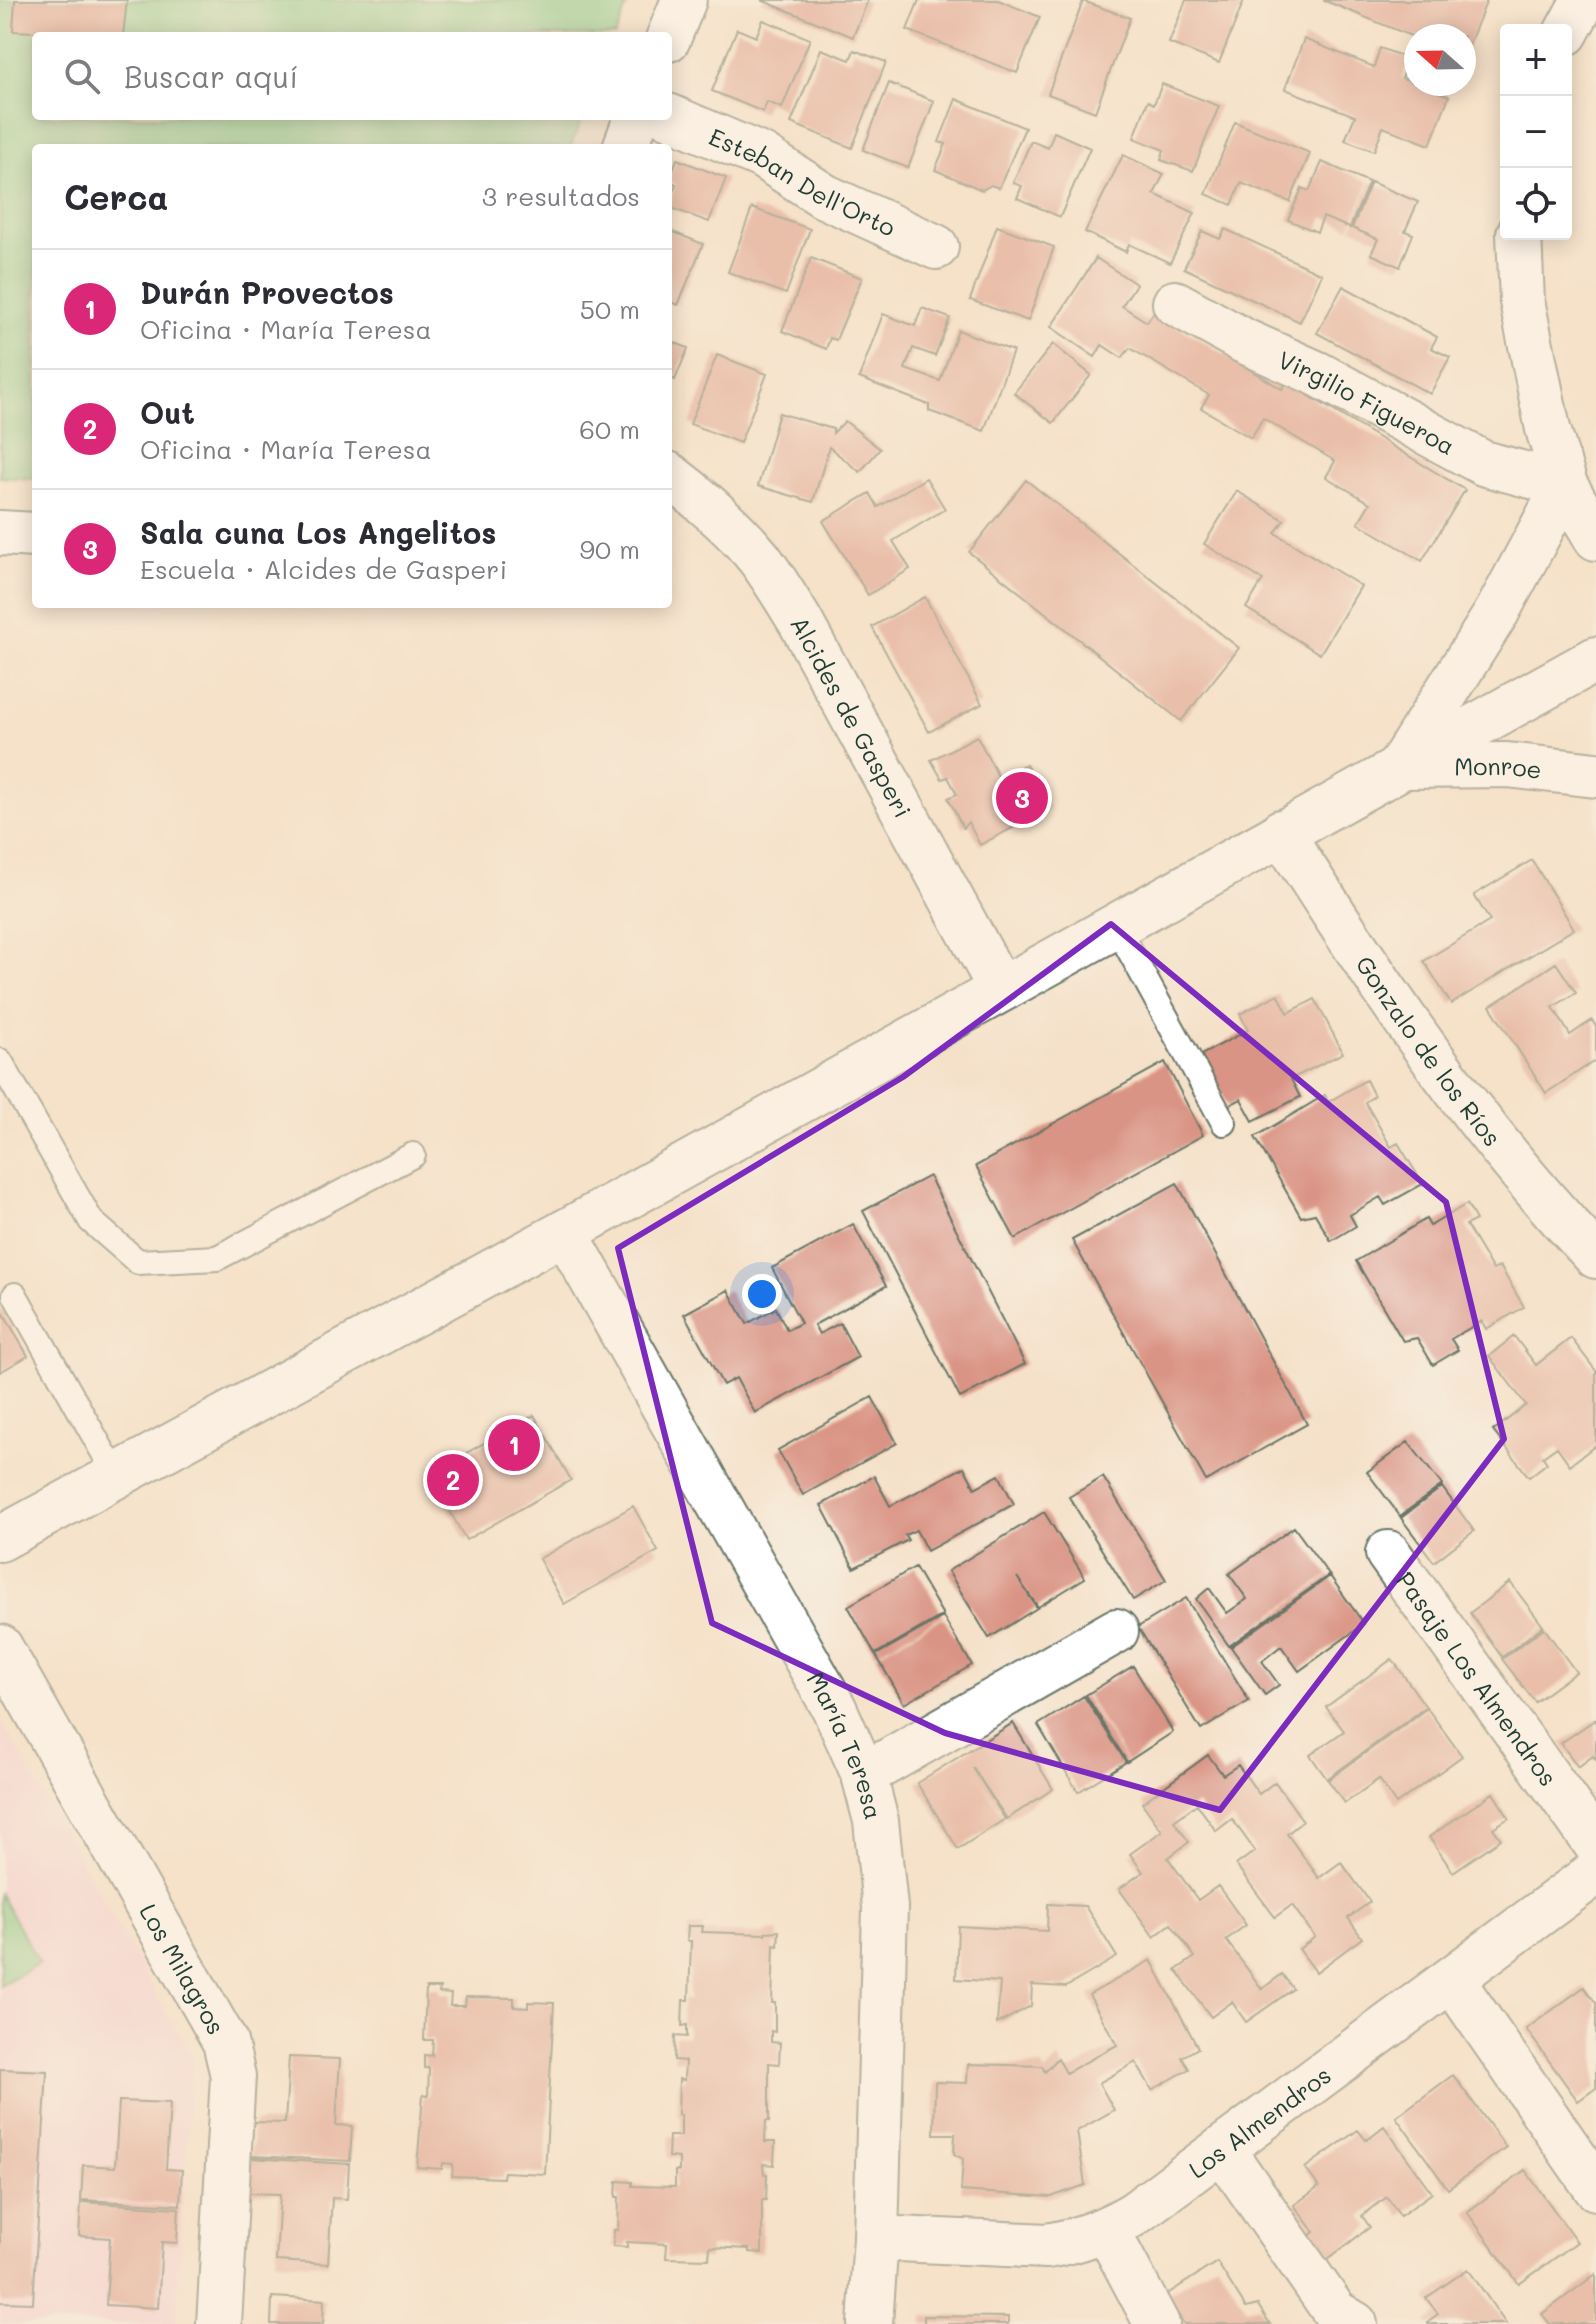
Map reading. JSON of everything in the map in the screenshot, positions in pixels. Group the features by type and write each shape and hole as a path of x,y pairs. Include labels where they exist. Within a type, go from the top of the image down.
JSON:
{"street":[{"path":"671,32 684,0"},
{"name":"Esteban Dell'Orto","path":"672,118 762,156 824,196 936,247"},
{"path":"626,144 636,120"},
{"path":"1519,240 1522,301 1548,429 1565,485 1596,538"},
{"name":"Virgilio Figueroa","path":"1175,303 1244,341 1318,374 1483,463 1565,485"},
{"name":"Alcides de Gasperi","path":"672,477 735,532 759,558 776,583 800,621 1000,988"},
{"path":"1400,766 1497,612 1565,485"},
{"path":"0,533 32,535"},
{"path":"0,1539 565,1232 1596,659"},
{"name":"Monroe","path":"1400,766 1507,765 1596,775"},
{"name":"Gonzalo de los Ríos","path":"1281,832 1422,1045 1520,1172 1596,1256"},
{"name":"María Teresa","path":"565,1232 834,1708 864,1775 876,1821 885,1907 876,2238 870,2324"},
{"name":"Pasaje Los Almendros","path":"1388,1553 1596,1844"},
{"path":"864,1775 1116,1631"},
{"name":"Los Milagros","path":"0,1647 225,2042 233,2076 219,2324"},
{"name":"Los Almendros","path":"876,2238 1047,2246 1073,2242 1107,2230 1134,2214 1596,1872"},
{"path":"1452,1980 1596,2188"},
{"path":"1222,2149 1335,2312 1355,2324"},
{"path":"1107,2230 1157,2324"}],"lane":[{"path":"1115,924 1224,1123"},
{"path":"0,1061 91,1221 138,1262 217,1258 413,1155"},
{"path":"15,1295 116,1475"}],"highlighted area":[{"path":"1111,924 1446,1202 1504,1439 1220,1810 945,1733 712,1623 618,1248 903,1077"}],"shaded area":[{"path":"0,1718 192,2057 176,2324 0,2324"}],"green space":[{"path":"0,0 629,0 617,32 32,32 32,120 581,120 572,144 32,144 32,479 0,477"},
{"path":"0,1894 39,1963 0,1985"}],"building":[{"path":"15,0 127,0 123,32 13,31"},
{"path":"761,0 868,0 853,37"},
{"path":"919,0 998,0 1040,17 1017,73 907,30"},
{"path":"1186,0 1244,0 1219,63 1169,43"},
{"path":"1323,0 1487,0 1476,27 1476,24 1404,24 1404,33"},
{"path":"1083,1 1130,18 1095,112 1048,94"},
{"path":"763,20 810,39 782,108 767,102 763,112 712,91 737,29 756,37"},
{"path":"1304,39 1374,67 1380,48 1404,57 1404,96 1449,96 1430,145 1383,127 1374,151 1345,140 1355,116 1285,89"},
{"path":"821,49 850,60 854,50 886,62 852,148 791,123"},
{"path":"889,83 934,101 908,168 863,150"},
{"path":"1162,84 1219,106 1193,171 1161,160 1164,150 1134,138 1148,101 1154,104"},
{"path":"956,99 1025,128 999,188 991,185 982,190 935,170 946,144 939,142"},
{"path":"1235,122 1310,153 1290,202 1241,183 1232,205 1206,194"},
{"path":"1054,132 1090,148 1060,217 1017,198 1022,186 1013,183 1031,141 1048,148"},
{"path":"1123,155 1164,174 1154,194 1195,213 1170,263 1129,244 1126,252 1085,232"},
{"path":"677,159 726,178 709,222 672,208 676,184 672,182"},
{"path":"1322,162 1369,182 1350,228 1323,217 1317,232 1288,220 1302,188 1309,191"},
{"path":"1371,182 1418,202 1405,231 1413,234 1400,267 1371,254 1378,239 1352,228"},
{"path":"752,208 810,229 786,294 728,272"},
{"path":"997,226 1054,247 1028,321 970,300"},
{"path":"1225,229 1322,274 1300,322 1184,268 1202,231 1220,239"},
{"path":"672,232 703,244 678,305 672,303"},
{"path":"811,258 862,278 836,340 830,338 826,349 782,331"},
{"path":"1096,258 1136,284 1122,306 1147,322 1154,312 1282,389 1286,382 1465,490 1422,561 1358,523 1370,503 1326,477 1335,461 1263,418 1251,438 1201,408 1209,395 1130,348 1122,358 1102,345 1095,357 1051,327"},
{"path":"1343,286 1437,337 1431,348 1450,357 1430,394 1317,333"},
{"path":"922,308 950,318 935,356 913,348 905,369 940,381 958,330 1013,351 984,431 929,411 929,405 859,378 883,314 915,326"},
{"path":"672,342 688,348 675,380 672,379"},
{"path":"1053,344 1091,375 1053,423 1014,393"},
{"path":"717,355 767,374 740,443 690,424"},
{"path":"779,413 833,429 833,433 845,421 880,449 860,472 829,447 813,502 758,486"},
{"path":"926,478 945,509 893,541 910,569 868,595 823,521 870,493 878,507"},
{"path":"1026,480 1239,648 1181,721 969,552"},
{"path":"1237,491 1284,520 1275,533 1361,586 1320,654 1246,608 1263,580 1204,544"},
{"path":"925,597 982,704 929,732 872,627"},
{"path":"977,736 999,778 1026,764 1049,809 980,845 968,822 963,828 948,798 957,794 948,777 942,779 931,760"},
{"path":"1532,860 1574,929 1451,1004 1424,961 1490,921 1474,895"},
{"path":"1556,963 1576,993 1553,1007 1570,1035 1592,1020 1596,1027 1596,1060 1546,1093 1490,1006"},
{"path":"1278,994 1288,1013 1315,999 1343,1053 1291,1079 1300,1097 1253,1121 1241,1099 1228,1106 1201,1055 1248,1030 1240,1014"},
{"path":"1165,1062 1203,1135 1015,1239 976,1166"},
{"path":"1366,1080 1374,1096 1365,1102 1391,1147 1398,1143 1423,1184 1385,1205 1380,1197 1350,1215 1356,1226 1331,1241 1315,1214 1301,1217 1255,1137 1325,1095 1328,1102"},
{"path":"929,1176 1025,1364 960,1398 863,1211"},
{"path":"1177,1183 1307,1424 1206,1481 1072,1240"},
{"path":"1467,1204 1476,1220 1466,1225 1493,1270 1500,1266 1524,1307 1486,1329 1482,1321 1451,1339 1458,1350 1433,1365 1417,1338 1403,1341 1356,1261 1426,1219 1430,1226"},
{"path":"853,1224 886,1286 814,1325 819,1334 840,1323 858,1357 755,1413 736,1378 723,1385 684,1314 728,1290 747,1324 776,1308 787,1330 801,1323 772,1268"},
{"path":"0,1307 28,1356 0,1372"},
{"path":"1514,1336 1536,1365 1571,1338 1596,1371 1596,1445 1570,1465 1557,1447 1543,1457 1547,1463 1529,1477 1493,1431 1526,1405 1489,1356"},
{"path":"872,1397 897,1443 803,1495 778,1450"},
{"path":"534,1415 571,1480 466,1540 429,1474"},
{"path":"1408,1442 1442,1485 1400,1516 1367,1472"},
{"path":"964,1467 975,1488 999,1475 1014,1504 927,1551 916,1530 905,1535 908,1540 854,1568 821,1505 874,1476 890,1506"},
{"path":"1103,1477 1166,1580 1133,1600 1069,1497"},
{"path":"1442,1487 1474,1531 1434,1562 1401,1518"},
{"path":"633,1506 658,1551 564,1604 539,1559"},
{"path":"1044,1512 1085,1578 1038,1607 1017,1577 1037,1608 989,1638 948,1571"},
{"path":"1294,1527 1329,1575 1229,1646 1196,1599 1209,1588 1227,1613 1247,1599 1229,1574"},
{"path":"915,1567 943,1615 875,1654 848,1606"},
{"path":"1330,1576 1364,1624 1299,1671 1281,1646 1262,1661 1279,1685 1265,1695 1231,1647"},
{"path":"1510,1582 1543,1626 1502,1657 1470,1613"},
{"path":"1186,1598 1249,1701 1201,1730 1138,1627"},
{"path":"943,1617 972,1665 904,1704 876,1655"},
{"path":"1544,1628 1576,1672 1535,1702 1502,1659"},
{"path":"1392,1659 1426,1707 1327,1779 1310,1755 1344,1731 1326,1707"},
{"path":"1133,1666 1173,1732 1127,1762 1086,1695"},
{"path":"1084,1696 1126,1762 1078,1792 1038,1725"},
{"path":"1427,1708 1462,1756 1396,1804 1379,1779 1345,1803 1328,1780"},
{"path":"1596,1719 1596,1760 1593,1756 1578,1767 1561,1743"},
{"path":"1013,1723 1053,1789 1007,1819 973,1768 1005,1819 958,1849 917,1783"},
{"path":"1208,1755 1223,1775 1238,1765 1259,1794 1275,1782 1303,1821 1287,1834 1319,1878 1341,1862 1370,1902 1348,1918 1362,1938 1316,1972 1299,1949 1315,1937 1292,1905 1275,1917 1236,1865 1255,1851 1232,1819 1216,1831 1197,1804 1174,1821 1189,1842 1168,1858 1198,1900 1218,1886 1246,1925 1226,1940 1262,1989 1282,1974 1293,1989 1246,2022 1232,2002 1211,2017 1176,1970 1195,1957 1171,1924 1154,1937 1119,1889 1143,1872 1130,1854 1162,1831 1142,1803"},
{"path":"1493,1793 1509,1818 1493,1828 1501,1839 1453,1872 1429,1837"},
{"path":"1048,1904 1085,1906 1117,1957 1066,1987 1032,1985 1031,2006 997,2024 1000,1982 956,1979 958,1926 1047,1931"},
{"path":"688,1926 703,1926 702,1932 765,1934 779,1931 778,1946 774,1945 772,2003 775,2003 775,2032 771,2031 771,2042 780,2043 779,2064 769,2063 769,2121 766,2121 765,2142 775,2142 774,2165 763,2164 764,2174 767,2174 766,2200 762,2200 762,2253 749,2252 749,2249 710,2247 709,2259 666,2258 667,2244 627,2242 627,2247 613,2246 614,2230 618,2230 617,2181 632,2182 632,2186 675,2187 675,2171 679,2171 679,2158 668,2157 669,2136 681,2136 679,2079 684,2080 685,2061 674,2060 675,2036 687,2037 687,2025 682,2026 683,2000 689,2000 691,1941 687,1941"},
{"path":"1151,1960 1198,2048 1182,2057 1189,2069 1152,2090 1136,2062 1099,2083 1114,2110 1077,2131 1085,2185 1051,2197 961,2191 963,2159 954,2154 955,2134 934,2134 935,2082 967,2083 968,2064 1042,2066 1045,2072 1058,2058 1066,2073 1117,2045 1089,1995"},
{"path":"1584,1987 1596,2003 1596,2088 1578,2101 1526,2029"},
{"path":"426,1988 440,1988 439,1993 451,1994 450,2006 465,2006 466,1997 514,1998 514,2007 528,2008 528,2002 554,2003 545,2174 504,2172 503,2178 452,2176 453,2164 443,2163 442,2169 417,2167 423,2095 428,2096 429,2068 424,2068 424,2055 432,2056 433,2040 424,2040"},
{"path":"289,2057 340,2059 336,2125 352,2126 350,2161 251,2156 253,2122 285,2123"},
{"path":"0,2069 47,2071 33,2303 0,2302"},
{"path":"1453,2075 1506,2147 1448,2189 1396,2117"},
{"path":"119,2101 170,2103 166,2169 182,2170 180,2205 81,2200 83,2165 115,2167"},
{"path":"1384,2126 1432,2193 1400,2216 1387,2197 1362,2216 1370,2227 1324,2262 1307,2238 1314,2232 1294,2205 1319,2187 1305,2168 1358,2130 1366,2140"},
{"path":"250,2158 349,2164 347,2199 332,2198 328,2264 276,2261 280,2194 249,2193"},
{"path":"1525,2170 1577,2242 1519,2284 1467,2212"},
{"path":"81,2202 179,2208 177,2243 162,2242 158,2308 106,2305 110,2238 79,2236"},
{"path":"1217,2262 1246,2308 1258,2305 1270,2324 1184,2324 1166,2295"},
{"path":"1468,2269 1506,2324 1428,2324 1438,2314 1426,2298"},
{"path":"1596,2274 1596,2324 1550,2324 1542,2314"},
{"path":"272,2297 324,2300 323,2324 271,2324"},
{"path":"924,2316 1008,2317 1008,2324 924,2324"}],"place":[{"name":"Sala cuna Los Angelitos","path":"1022,798"},
{"name":"Durán Provectos","path":"514,1445"},
{"name":"Out","path":"453,1480"}]}
